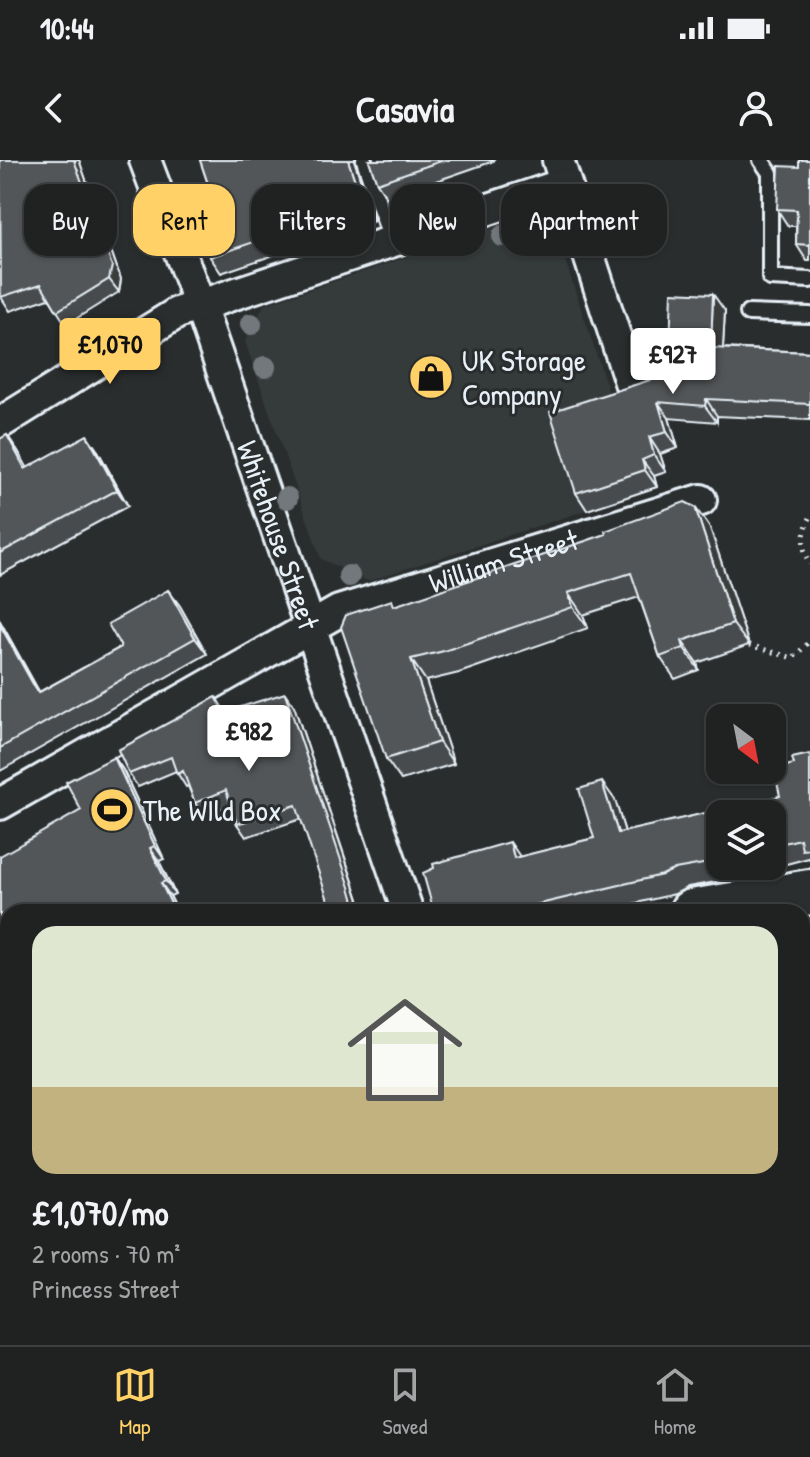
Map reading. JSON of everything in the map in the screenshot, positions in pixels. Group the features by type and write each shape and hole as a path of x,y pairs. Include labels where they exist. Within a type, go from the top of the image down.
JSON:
{"highway":[{"path":"739,904 810,892"}],"street":[{"name":"Whitehouse Street","path":"145,160 200,306 405,904"},
{"path":"485,202 561,172 631,385"},
{"path":"0,423 177,313 390,240"},
{"name":"William Street","path":"0,804 339,611 701,500"}],"lane":[{"path":"364,160 390,237"},
{"path":"761,160 770,173 770,278 810,280"},
{"path":"748,313 810,315"}],"path":[{"path":"810,518 803,540 810,564"},
{"path":"749,645 793,658 810,641"}],"shaded area":[{"name":"UK Storage Company","path":"501,226 501,256 564,256 615,411 561,429 587,510 368,581 321,559 245,342 264,305 410,256 485,256 485,231"}],"building":[{"path":"0,160 74,160 83,184 24,184 24,256 108,256 112,266 109,279 57,311 41,284 1,297"},
{"path":"200,160 348,160 356,184 251,184 251,243 235,249 235,184 208,184"},
{"path":"369,160 444,160 377,183"},
{"path":"799,160 810,160 810,245 796,244 797,210 777,209 779,166 799,167"},
{"path":"672,292 713,294 711,348 810,352 810,404 706,399 705,406 658,402 667,432 649,437 654,455 642,460 645,470 576,493 550,412 669,374"},
{"path":"7,435 25,469 87,435 117,490 0,553 0,439"},
{"path":"685,502 695,507 733,624 682,641 684,648 660,657 631,573 568,593 573,607 444,651 411,659 439,742 386,759 341,627 346,615 392,600 394,606 606,534 605,531"},
{"path":"168,590 195,638 0,748 0,625 38,693 121,647 108,624"},
{"path":"285,693 355,904 329,904 296,805 237,824 226,790 195,803 183,771 177,774 171,757 129,774 118,750 216,697 225,712"},
{"path":"810,754 810,849 802,850 800,839 786,842 786,800 762,800 780,796 777,784 786,784 786,766 794,764 792,758"},
{"path":"114,757 155,846 150,848 166,881 161,883 171,904 0,904 0,856 81,810 66,782"},
{"path":"602,782 618,833 706,813 706,863 540,904 432,904 423,873 434,868 433,864 510,842 514,858 594,838 579,789"}],"place":[{"name":"UK Storage Company","path":"431,377"},
{"name":"The WIld Box","path":"112,810"}]}
